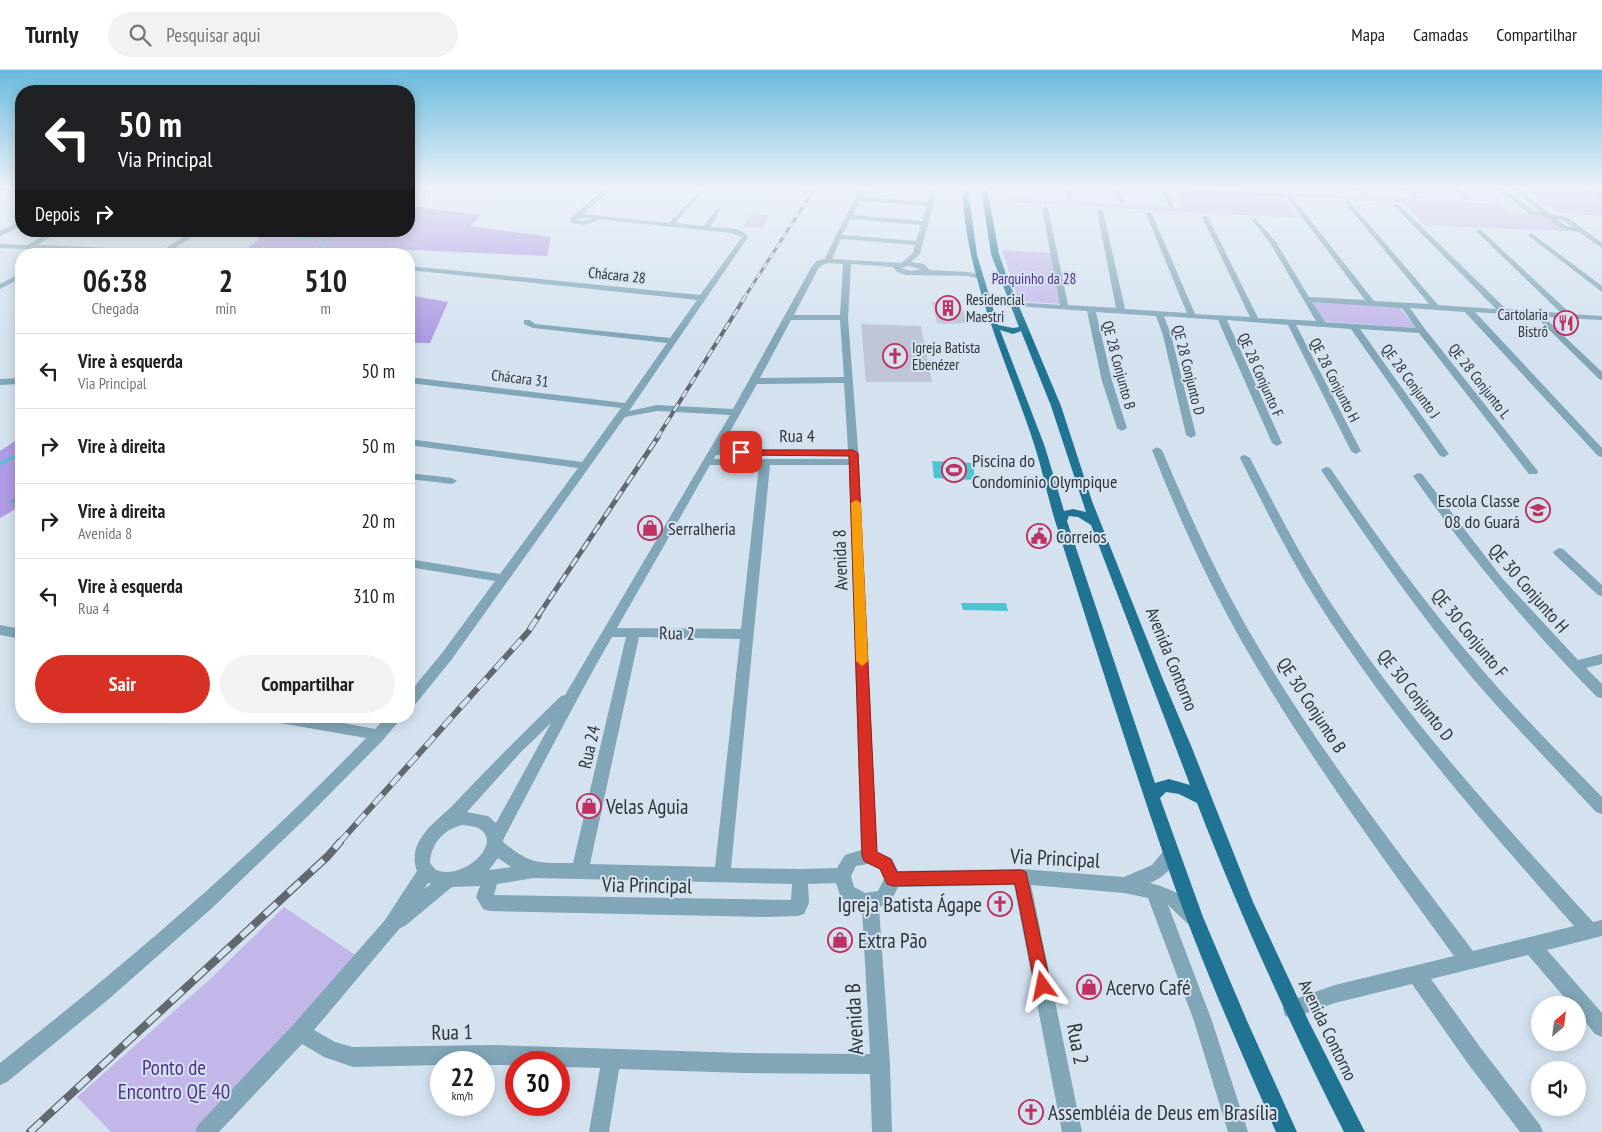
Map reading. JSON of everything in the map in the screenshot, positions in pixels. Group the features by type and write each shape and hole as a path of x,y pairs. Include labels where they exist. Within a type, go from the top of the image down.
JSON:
{"main road":[{"path":"971,238 994,326 1040,447 1061,521 1171,854 1194,917 1240,1028 1287,1132"},
{"name":"Avenida Contorno","path":"988,238 1056,406 1087,501 1245,904 1292,1009 1355,1132"},
{"path":"994,326 1008,331 1025,328"},
{"path":"1054,496 1069,505 1080,505 1087,501"},
{"path":"1061,521 1064,514 1076,513 1088,516 1096,524"},
{"path":"1152,798 1155,791 1162,786 1171,785 1181,787 1203,799"}],"street":[{"path":"28,247 46,238"},
{"path":"172,248 188,238"},
{"path":"415,695 447,656 628,406 745,238"},
{"path":"828,261 837,238"},
{"path":"856,238 920,243"},
{"path":"900,266 916,254 922,238"},
{"path":"1051,238 1064,306"},
{"path":"1106,238 1121,311"},
{"path":"1159,238 1192,315"},
{"path":"1215,238 1255,319"},
{"path":"1269,238 1321,324"},
{"path":"1321,238 1372,304"},
{"path":"1377,238 1436,308"},
{"path":"1429,238 1504,312"},
{"path":"1486,238 1569,316"},
{"path":"1536,238 1602,290"},
{"path":"1591,238 1602,246"},
{"path":"0,246 71,248"},
{"path":"916,254 923,269"},
{"path":"391,926 454,880 474,873 486,864 572,694 662,542 708,457 754,381 787,317 820,263 828,261 900,266 967,274 979,273"},
{"name":"Avenida 8","path":"846,263 844,318 854,458 870,856"},
{"name":"Chácara 28","path":"415,269 703,298"},
{"path":"0,286 15,278"},
{"path":"1306,299 1601,318"},
{"path":"1015,304 1422,331"},
{"name":"QE 28 Conjunto L","path":"1406,306 1422,331 1533,472"},
{"name":"QE 28 Conjunto B","path":"1091,309 1107,381 1122,428"},
{"path":"1468,310 1602,454"},
{"name":"QE 28 Conjunto D","path":"1159,313 1167,335 1191,435"},
{"path":"1536,314 1602,377"},
{"path":"787,317 844,318"},
{"name":"QE 28 Conjunto F","path":"1221,317 1277,444"},
{"path":"527,322 530,325 536,326 673,341"},
{"name":"QE 28 Conjunto H","path":"1290,322 1356,451"},
{"name":"QE 28 Conjunto J","path":"1353,326 1444,454"},
{"path":"754,381 849,380"},
{"path":"0,382 15,381"},
{"name":"Chácara 31","path":"415,381 628,406"},
{"path":"628,406 735,412"},
{"path":"628,406 658,408"},
{"path":"415,443 584,466"},
{"name":"QE 30 Conjunto B","path":"1156,450 1187,523 1253,648 1349,797 1469,961"},
{"name":"Rua 4","path":"708,457 854,458"},
{"path":"722,875 746,634 759,458"},
{"name":"QE 30 Conjunto D","path":"1245,458 1305,571 1360,654 1497,827 1596,930"},
{"name":"QE 30 Conjunto F","path":"1326,470 1389,562 1480,676 1528,731 1602,807"},
{"name":"QE 30 Conjunto H","path":"1418,476 1475,553 1508,593 1602,693"},
{"path":"415,477 452,481"},
{"path":"1559,552 1602,592"},
{"path":"415,564 503,578"},
{"path":"0,630 15,633"},
{"name":"Rua 2","path":"608,632 746,634"},
{"name":"Rua 24","path":"580,870 634,632"},
{"path":"1576,666 1602,659"},
{"path":"454,880 434,878 426,871 421,861 422,850 428,838 447,822 516,748 572,694"},
{"path":"312,723 378,735"},
{"path":"0,1075 93,1000 207,900 280,834 389,723"},
{"path":"447,822 463,818 476,818 486,822 496,841"},
{"name":"Via Principal","path":"496,841 510,858 534,870"},
{"name":"Via Principal","path":"1124,885 1155,873 1167,863 1171,854"},
{"path":"870,856 886,864 893,880 884,897 870,903 863,902 847,892 842,875 851,860 870,856"},
{"name":"Via Principal","path":"454,880 491,878 534,870 800,877 842,875"},
{"path":"205,1132 300,1032 391,926 426,871"},
{"name":"Via Principal","path":"491,878 485,897 489,903 495,904 796,909 800,905 800,877"},
{"name":"Rua 2","path":"1021,877 1072,1132"},
{"name":"Via Principal","path":"893,880 1021,877 1124,885 1154,892 1175,900 1194,917"},
{"path":"1154,892 1197,1005 1238,1132"},
{"name":"Avenida B","path":"870,903 880,1064 882,1132"},
{"path":"1292,1009 1335,994 1596,930"},
{"path":"1532,946 1602,1027"},
{"path":"1416,974 1473,1054 1533,1132"},
{"name":"Rua 1","path":"300,1032 331,1050 353,1057 493,1055 744,1063 880,1064"},
{"path":"599,1132 611,1058"}],"green space":[{"name":"Parquinho da 28","path":"1002,250 1052,253 1061,304 1019,301"},
{"path":"1312,302 1399,307 1416,328 1323,321"},
{"name":"Ponto de Encontro QE 40","path":"284,907 357,956 194,1132 111,1132 77,1097 208,981"}],"shaded area":[{"path":"259,238 551,238 547,256 415,250 415,248 248,248 258,241"},
{"path":"415,296 448,302 430,343 415,343"},
{"path":"15,441 15,509 0,518 0,451"}],"water":[{"name":"Piscina do Condomínio Olympique","path":"932,461 973,463 975,480 934,478"},
{"path":"961,603 1006,603 1008,611 963,610"}],"building":[{"name":"Residencial Maestri","path":"939,298 950,302 960,302 967,323 937,323 932,302 940,302"},
{"name":"Igreja Batista Ebenézer","path":"861,324 921,326 932,382 866,382"}],"waterway":[{"path":"298,238 310,238"},
{"path":"319,248 321,243 330,238"},
{"path":"0,464 15,456"}],"railway":[{"path":"744,298 783,238"},
{"path":"657,438 745,297"},
{"path":"538,616 658,437"},
{"path":"339,843 528,632 539,615"},
{"path":"30,1132 328,856 340,842"}],"slow traffic":[{"path":"856,503 862,661"}],"place":[{"name":"Residencial Maestri","path":"948,308"},
{"name":"Cartolaria Bistrô","path":"1566,323"},
{"name":"Igreja Batista Ebenézer","path":"895,356"},
{"name":"Piscina do Condomínio Olympique","path":"954,470"},
{"name":"Escola Classe 08 do Guará","path":"1538,510"},
{"name":"Serralheria","path":"650,528"},
{"name":"Correios","path":"1039,536"},
{"name":"Velas Aguia","path":"589,806"},
{"name":"Igreja Batista Ágape","path":"1000,904"},
{"name":"Extra Pão","path":"840,940"},
{"name":"Acervo Café","path":"1089,987"},
{"name":"Assembléia de Deus em Brasília","path":"1031,1112"}],"route":[{"path":"741,452 853,453 870,856 886,864 893,880 1021,877 1043,986"}]}
